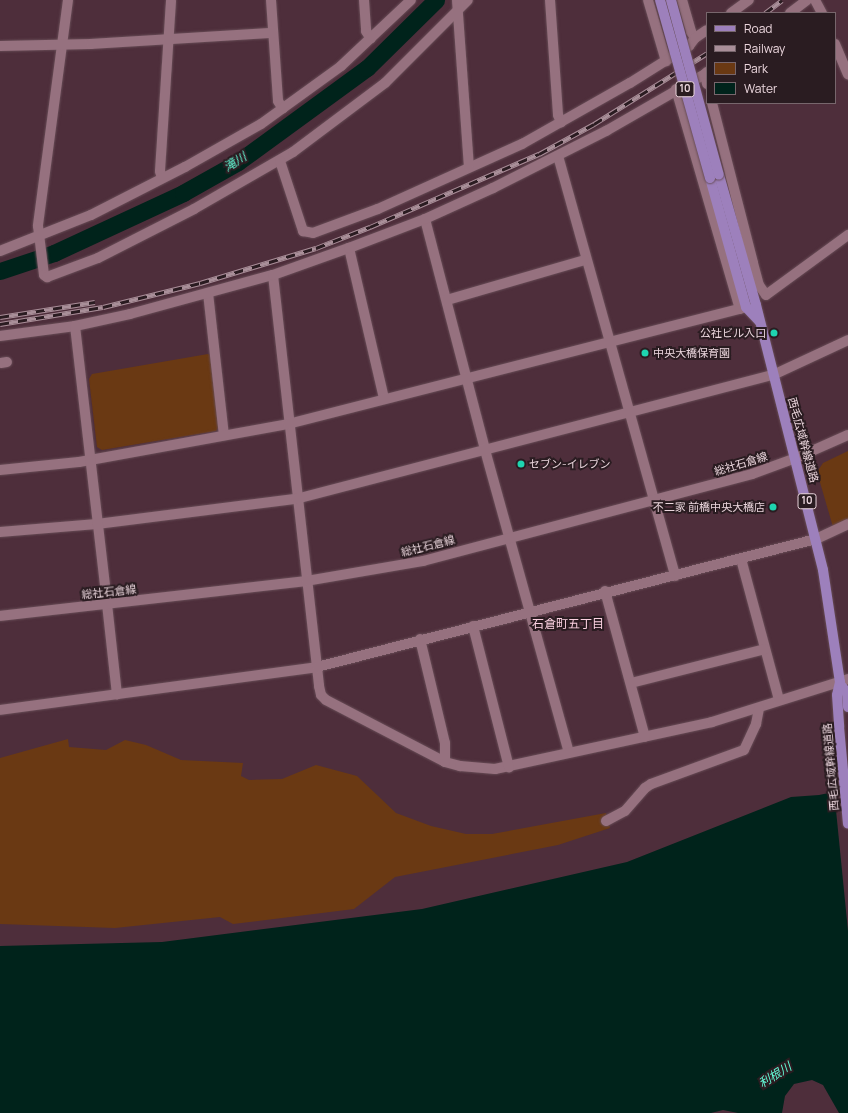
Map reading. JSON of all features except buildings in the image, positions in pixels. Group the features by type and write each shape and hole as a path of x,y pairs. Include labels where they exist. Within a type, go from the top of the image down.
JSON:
{"main road":[{"name":"西毛広域幹線道路","path":"660,0 759,321 796,458 816,539 843,682 847,693 848,707"},
{"name":"西毛広域幹線道路","path":"671,0 715,177 743,308 759,321"},
{"name":"西毛広域幹線道路","path":"843,682 837,695 848,824"}],"street":[{"path":"68,0 39,240 44,275 47,278 53,277 98,258 228,191 280,161 330,127 385,83 458,12 468,0"},
{"path":"162,178 160,172 171,0"},
{"path":"271,0 278,101 283,110"},
{"path":"364,0 366,31 372,39"},
{"path":"0,251 39,240 91,215 227,144 283,110 341,66 372,39 411,0"},
{"path":"457,0 468,167"},
{"path":"550,0 558,115 561,122"},
{"path":"648,0 666,61"},
{"path":"682,0 690,32 695,38"},
{"path":"732,12 750,0"},
{"path":"791,12 807,0"},
{"path":"815,0 821,12"},
{"path":"280,161 303,231 309,234 378,209 468,167 522,144 666,61 689,46 695,38 706,31"},
{"path":"0,46 62,45 169,40 273,33"},
{"path":"836,46 848,74"},
{"path":"0,336 76,326 208,293 273,275 349,248 425,219 558,156 676,89 706,76"},
{"path":"0,470 90,458 288,424 384,398 743,308 676,89"},
{"path":"712,104 753,263 760,285 766,295 848,235"},
{"path":"558,156 585,260 675,576"},
{"path":"425,219 485,450 569,753"},
{"path":"349,248 384,398"},
{"path":"447,300 585,260"},
{"path":"273,275 296,499 319,692 326,700 445,762 487,769 509,767 712,722 779,700 843,682"},
{"path":"208,293 224,435"},
{"path":"76,326 117,694"},
{"path":"0,532 97,524 296,499 773,376 848,340"},
{"name":"総社石倉線","path":"0,616 306,581 423,561 741,478 796,458 848,435"},
{"path":"0,710 317,667 420,639 529,613 606,591 675,576 816,539 848,524"},
{"path":"741,559 779,700"},
{"path":"606,591 645,737"},
{"path":"473,626 509,767"},
{"path":"420,639 445,743 445,762"},
{"path":"631,683 766,649"},
{"path":"606,821 629,808 645,788 651,784 744,750 756,724 758,708"}],"green space":[{"path":"208,354 212,356 220,425 216,431 102,450 97,447 89,379 92,374"},
{"path":"848,451 848,520 833,527 817,472 823,463"},
{"path":"68,739 69,747 106,750 125,740 146,745 181,760 243,763 241,776 249,780 282,779 316,765 357,776 396,813 431,826 466,834 492,834 606,813 610,828 558,845 395,877 354,909 233,924 220,917 115,928 0,924 0,758"}],"water":[{"name":"利根川","path":"848,789 848,1113 839,1113 823,1085 812,1080 794,1084 785,1096 782,1113 738,1113 723,1110 711,1113 0,1113 0,946 162,942 422,909 627,862 791,797 819,795"}],"pier":[{"path":"848,787 848,931 834,790"}],"waterway":[{"name":"滝川","path":"0,271 54,253 183,193 238,162 367,68 436,0"}],"railway":[{"path":"766,12 782,0"},
{"path":"0,324 103,307 200,283 316,248 370,227 539,154 594,124 706,54"},
{"path":"0,317 95,302"}],"place":[{"name":"公社ビル入口","path":"774,333"},
{"name":"中央大橋保育園","path":"645,353"},
{"name":"セブン-イレブン","path":"521,464"},
{"name":"不二家 前橋中央大橋店","path":"773,507"}],"district":[{"name":"石倉町五丁目","path":"568,624"}]}
